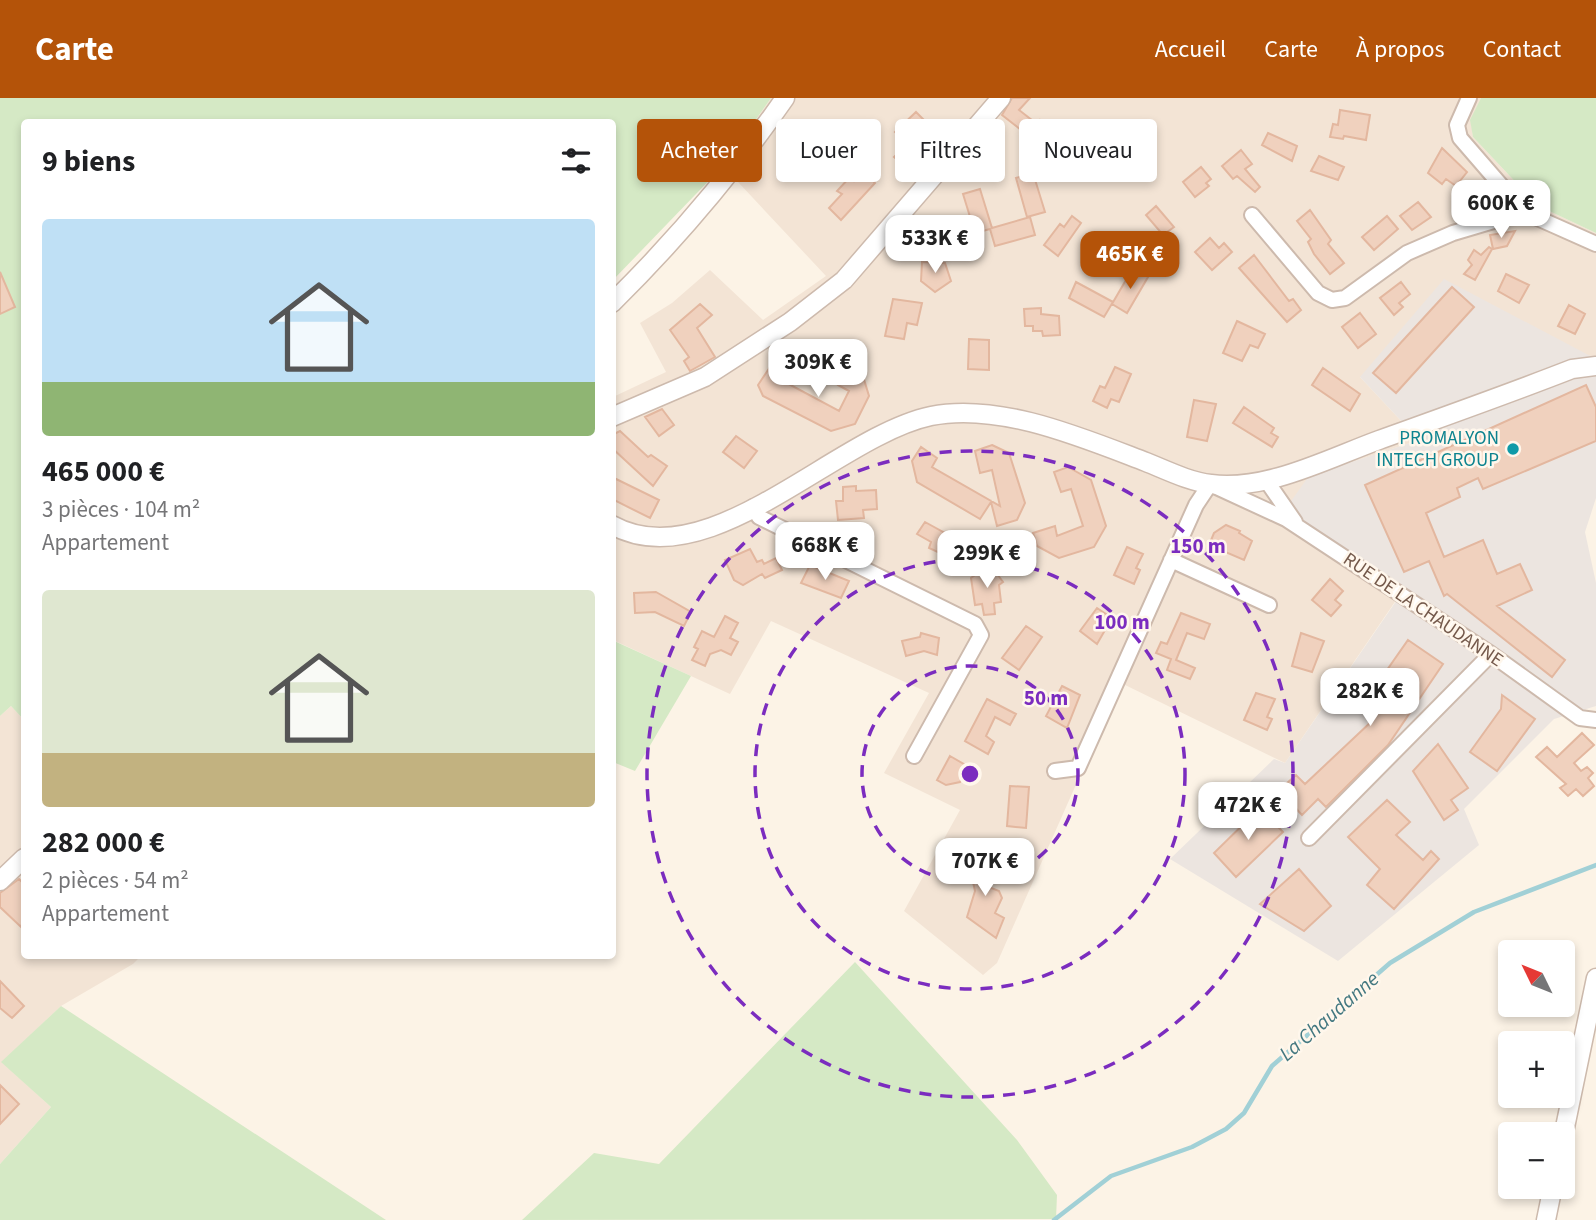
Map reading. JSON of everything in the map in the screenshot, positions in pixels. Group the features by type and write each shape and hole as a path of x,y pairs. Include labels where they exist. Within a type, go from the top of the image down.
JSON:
{"street":[{"path":"616,299 679,230 785,98"},
{"path":"616,415 705,376 790,322 844,280 1001,98"},
{"path":"1469,98 1457,125 1460,138 1524,212 1596,244"},
{"path":"1252,215 1318,293 1332,300 1345,298 1408,253 1453,233 1524,212"},
{"path":"1210,484 1266,480 1572,369 1596,366"},
{"path":"616,526 646,537 685,537 728,522 866,443 930,416 975,413 1053,428 1250,500 1297,526"},
{"name":"RUE DE LA CHAUDANNE","path":"1266,480 1297,526 1491,654 1580,718 1596,720"},
{"path":"1055,771 1078,768 1196,505 1210,484"},
{"path":"753,508 759,517 975,624 981,635 914,756"},
{"path":"1171,560 1269,605"},
{"path":"1309,838 1491,654"},
{"path":"0,881 21,861"},
{"path":"1566,1122 1596,978"},
{"path":"1546,1220 1550,1199"}],"shaded area":[{"path":"771,98 1481,98 1471,120 1473,137 1524,191 1528,201 1596,233 1596,359 1360,377 1419,440 1310,476 1403,590 1285,763 1121,683 997,963 983,975 904,911 960,810 884,773 929,693 771,621 730,694 616,641 616,396 666,372 640,323 672,303 710,270 763,320 826,276 738,182 762,182 762,119 756,119"},
{"path":"1444,279 1596,359 1596,498 1585,532 1596,583 1596,706 1554,719 1464,809 1479,845 1338,961 1170,859 1274,759 1285,763 1403,591 1300,520 1291,501 1309,476 1419,440 1360,377"},
{"path":"11,706 21,717 21,959 138,959 61,1006 2,1062 51,1107 0,1164 0,716"}],"green space":[{"path":"0,98 771,98 756,119 637,119 637,182 708,182 616,277 616,119 21,119 21,717 11,706 0,716"},
{"path":"1481,98 1596,98 1596,233 1528,201 1524,191 1473,137 1470,120"},
{"path":"616,642 691,676 635,771 616,763"},
{"path":"855,962 1017,1140 1057,1195 1056,1219 522,1220 594,1153 659,1164"},
{"path":"61,1006 386,1220 0,1220 0,1164 51,1107 1,1062"}],"building":[{"path":"1012,98 1030,98 1019,110 1031,119 1019,119 1019,128 1002,115"},
{"path":"1340,110 1370,115 1366,140 1344,136 1343,139 1330,137 1333,124 1338,125"},
{"path":"916,112 923,119 909,119"},
{"path":"1268,133 1297,146 1292,161 1262,145"},
{"path":"1442,148 1467,172 1456,186 1446,179 1442,184 1428,173"},
{"path":"1241,150 1252,164 1245,169 1260,187 1255,192 1237,176 1233,179 1222,166"},
{"path":"1319,156 1344,167 1338,180 1311,171"},
{"path":"1201,167 1211,179 1206,183 1209,186 1195,197 1183,182"},
{"path":"1019,177 1019,182 1036,182 1045,212 1027,217 1016,178"},
{"path":"845,182 875,183 841,220 829,208 842,194 837,191"},
{"path":"980,189 992,228 1030,217 1035,235 995,246 990,229 975,233 963,194"},
{"path":"1418,202 1431,217 1412,230 1400,216"},
{"path":"1156,206 1174,227 1163,235 1146,215"},
{"path":"1310,210 1331,240 1328,244 1344,263 1330,274 1314,254 1308,242 1311,239 1297,221"},
{"path":"1072,216 1081,223 1058,256 1044,245 1060,224 1064,227"},
{"path":"1387,216 1398,229 1374,250 1362,237"},
{"path":"1515,231 1507,246 1493,249 1490,235"},
{"path":"1105,233 1141,255 1132,270 1096,249"},
{"path":"1210,238 1219,248 1224,243 1232,252 1212,270 1195,252"},
{"path":"1489,247 1492,249 1475,280 1464,274 1472,265 1468,260 1474,250 1481,255"},
{"path":"1254,255 1289,301 1293,299 1301,310 1287,322 1239,268"},
{"path":"922,262 945,263 951,281 935,292 921,281"},
{"path":"1133,268 1148,277 1127,313 1112,304"},
{"path":"0,272 15,307 0,314"},
{"path":"1506,274 1529,285 1519,303 1498,291"},
{"path":"1076,282 1113,302 1104,317 1069,298"},
{"path":"1401,282 1410,294 1399,303 1403,307 1394,315 1380,298"},
{"path":"1452,287 1474,307 1396,393 1373,373"},
{"path":"893,299 922,303 917,325 907,323 904,339 885,336"},
{"path":"700,304 712,315 697,328 715,357 690,371 684,361 689,357 670,330"},
{"path":"1569,305 1585,314 1575,334 1558,326"},
{"path":"1041,308 1041,314 1059,316 1060,335 1043,336 1042,331 1033,331 1033,326 1025,326 1024,309"},
{"path":"1360,313 1376,334 1358,348 1342,327"},
{"path":"1237,321 1265,334 1258,348 1250,345 1242,361 1223,353"},
{"path":"969,339 989,340 989,370 968,369"},
{"path":"772,364 788,372 783,381 839,411 849,391 838,385 849,366 862,373 869,396 855,424 831,431 763,396 758,385"},
{"path":"1115,367 1131,374 1119,402 1111,399 1107,408 1093,401 1100,386 1105,388"},
{"path":"1323,368 1360,394 1350,411 1312,385"},
{"path":"1586,385 1596,407 1596,441 1483,489 1478,478 1457,488 1460,497 1426,513 1444,557 1483,540 1497,574 1520,564 1532,590 1497,606 1565,660 1552,677 1447,594 1444,596 1429,561 1404,572 1365,485"},
{"path":"1194,400 1216,404 1207,441 1187,437"},
{"path":"1244,407 1274,428 1271,433 1278,437 1272,447 1233,423"},
{"path":"662,409 674,425 659,436 645,417"},
{"path":"620,431 648,457 651,455 667,466 653,486 616,452 616,433"},
{"path":"736,436 757,451 744,468 723,452"},
{"path":"992,445 1009,453 1025,503 1017,520 997,526 991,502 980,519 917,482 912,461 921,447 937,458 932,467 1000,506 992,470 980,473 975,451"},
{"path":"1068,467 1091,480 1106,526 1094,547 1059,558 1037,546 1033,533 1055,526 1057,536 1083,526 1071,489 1061,492 1054,472"},
{"path":"616,479 659,500 650,518 616,501"},
{"path":"856,486 856,491 876,490 877,509 863,510 864,518 838,520 836,501 843,501 843,487"},
{"path":"925,522 952,537 942,554 929,548 931,542 917,534"},
{"path":"1226,525 1240,531 1239,533 1252,541 1244,560 1209,545 1214,533"},
{"path":"1127,547 1143,554 1136,568 1140,570 1134,584 1114,575"},
{"path":"750,549 757,562 762,560 764,564 776,558 782,570 765,578 762,574 743,585 734,580 725,560"},
{"path":"810,565 849,581 841,598 801,583"},
{"path":"992,567 1003,582 999,585 1001,602 994,603 995,614 984,615 982,604 975,605 971,578"},
{"path":"1330,579 1343,591 1335,600 1341,605 1331,616 1312,600"},
{"path":"656,592 691,612 684,626 655,612 635,613 634,593"},
{"path":"1097,608 1112,618 1097,644 1080,631"},
{"path":"1181,613 1210,624 1204,639 1187,633 1176,660 1195,668 1190,679 1167,670 1171,659 1156,653 1161,642 1167,644"},
{"path":"725,616 738,623 730,638 738,642 731,655 721,650 710,654 705,666 692,660 698,649 694,647 702,631 714,637"},
{"path":"1026,626 1042,637 1019,670 1002,658"},
{"path":"921,633 939,638 937,655 924,651 906,656 902,641 920,637"},
{"path":"1301,633 1324,641 1312,672 1292,666"},
{"path":"1408,640 1443,664 1388,745 1326,807 1318,799 1302,815 1279,790 1296,775 1305,784 1373,720 1359,710"},
{"path":"1062,686 1080,695 1067,728 1046,716"},
{"path":"1256,693 1275,699 1267,717 1272,719 1267,730 1244,720"},
{"path":"1502,695 1535,719 1497,771 1470,752 1501,709"},
{"path":"987,699 1016,714 1010,725 995,717 986,736 994,742 988,754 965,741"},
{"path":"1582,733 1594,745 1574,763 1581,771 1587,767 1593,773 1588,778 1594,786 1583,796 1576,789 1568,796 1560,788 1566,784 1536,757 1547,747 1557,757"},
{"path":"1438,744 1468,788 1451,800 1458,810 1444,820 1413,771"},
{"path":"950,756 969,767 960,782 946,785 937,780"},
{"path":"1010,786 1029,787 1026,828 1007,826"},
{"path":"1387,800 1410,822 1396,835 1423,860 1431,851 1439,859 1394,909 1367,885 1380,869 1348,837"},
{"path":"1260,808 1283,832 1236,877 1214,853"},
{"path":"979,854 996,861 986,886 999,891 1002,898 995,913 1004,918 996,938 967,917 975,891 971,873"},
{"path":"1299,869 1331,906 1304,931 1260,904"},
{"path":"19,879 21,881 21,927 0,907 0,893"},
{"path":"0,981 24,1006 12,1018 0,1008"},
{"path":"0,1085 19,1104 0,1124"}],"waterway":[{"name":"La Chaudanne","path":"1054,1220 1111,1176 1192,1147 1226,1129 1244,1113 1272,1066 1390,963 1474,912 1596,865"}],"place":[{"name":"PROMALYON INTECH GROUP","path":"1513,449"}]}
